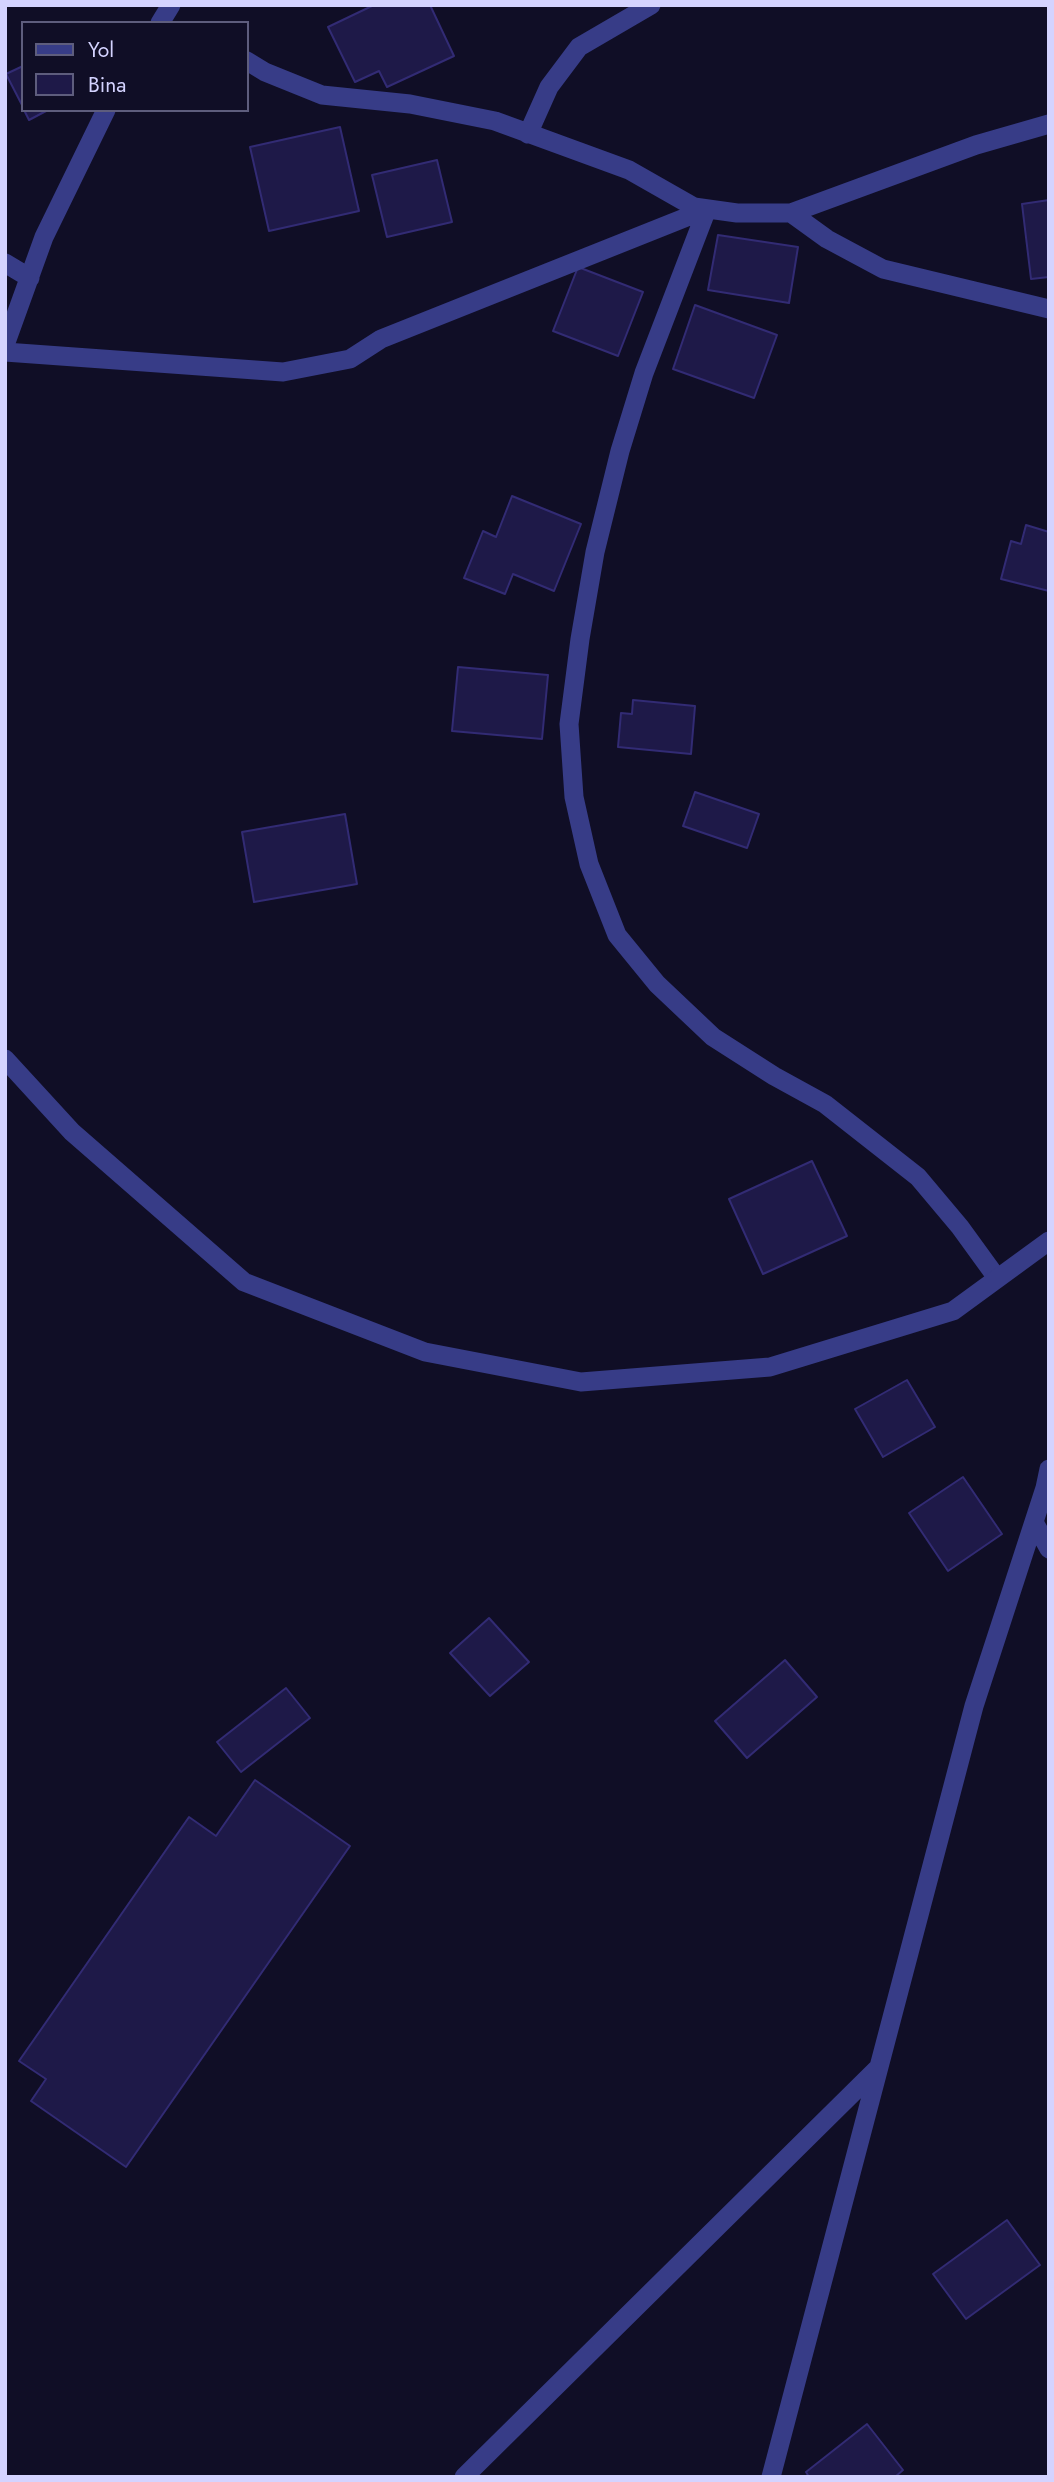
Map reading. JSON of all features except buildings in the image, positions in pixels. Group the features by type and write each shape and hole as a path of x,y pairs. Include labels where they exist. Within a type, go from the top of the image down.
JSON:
{"street":[{"path":"528,134 549,87 579,47 651,5"},
{"path":"248,62 265,72 322,95 410,104 495,121 629,170 694,207 737,213 791,213 976,145 1049,124"},
{"path":"5,345 44,237 105,112"},
{"path":"5,352 283,373 350,359 381,339 707,209"},
{"path":"707,209 645,373 620,451 595,552 569,724 574,797 589,864 617,935 657,984 713,1037 774,1076 825,1104 918,1177 961,1227 997,1279"},
{"path":"791,213 827,239 883,268 1049,309"},
{"path":"5,263 30,278"},
{"path":"5,1059 72,1132 244,1282 425,1352 581,1381 770,1367 953,1311 1049,1241"},
{"path":"771,2477 974,1706 1049,1469"},
{"path":"1034,1522 1049,1549"},
{"path":"464,2477 881,2065"}]}
